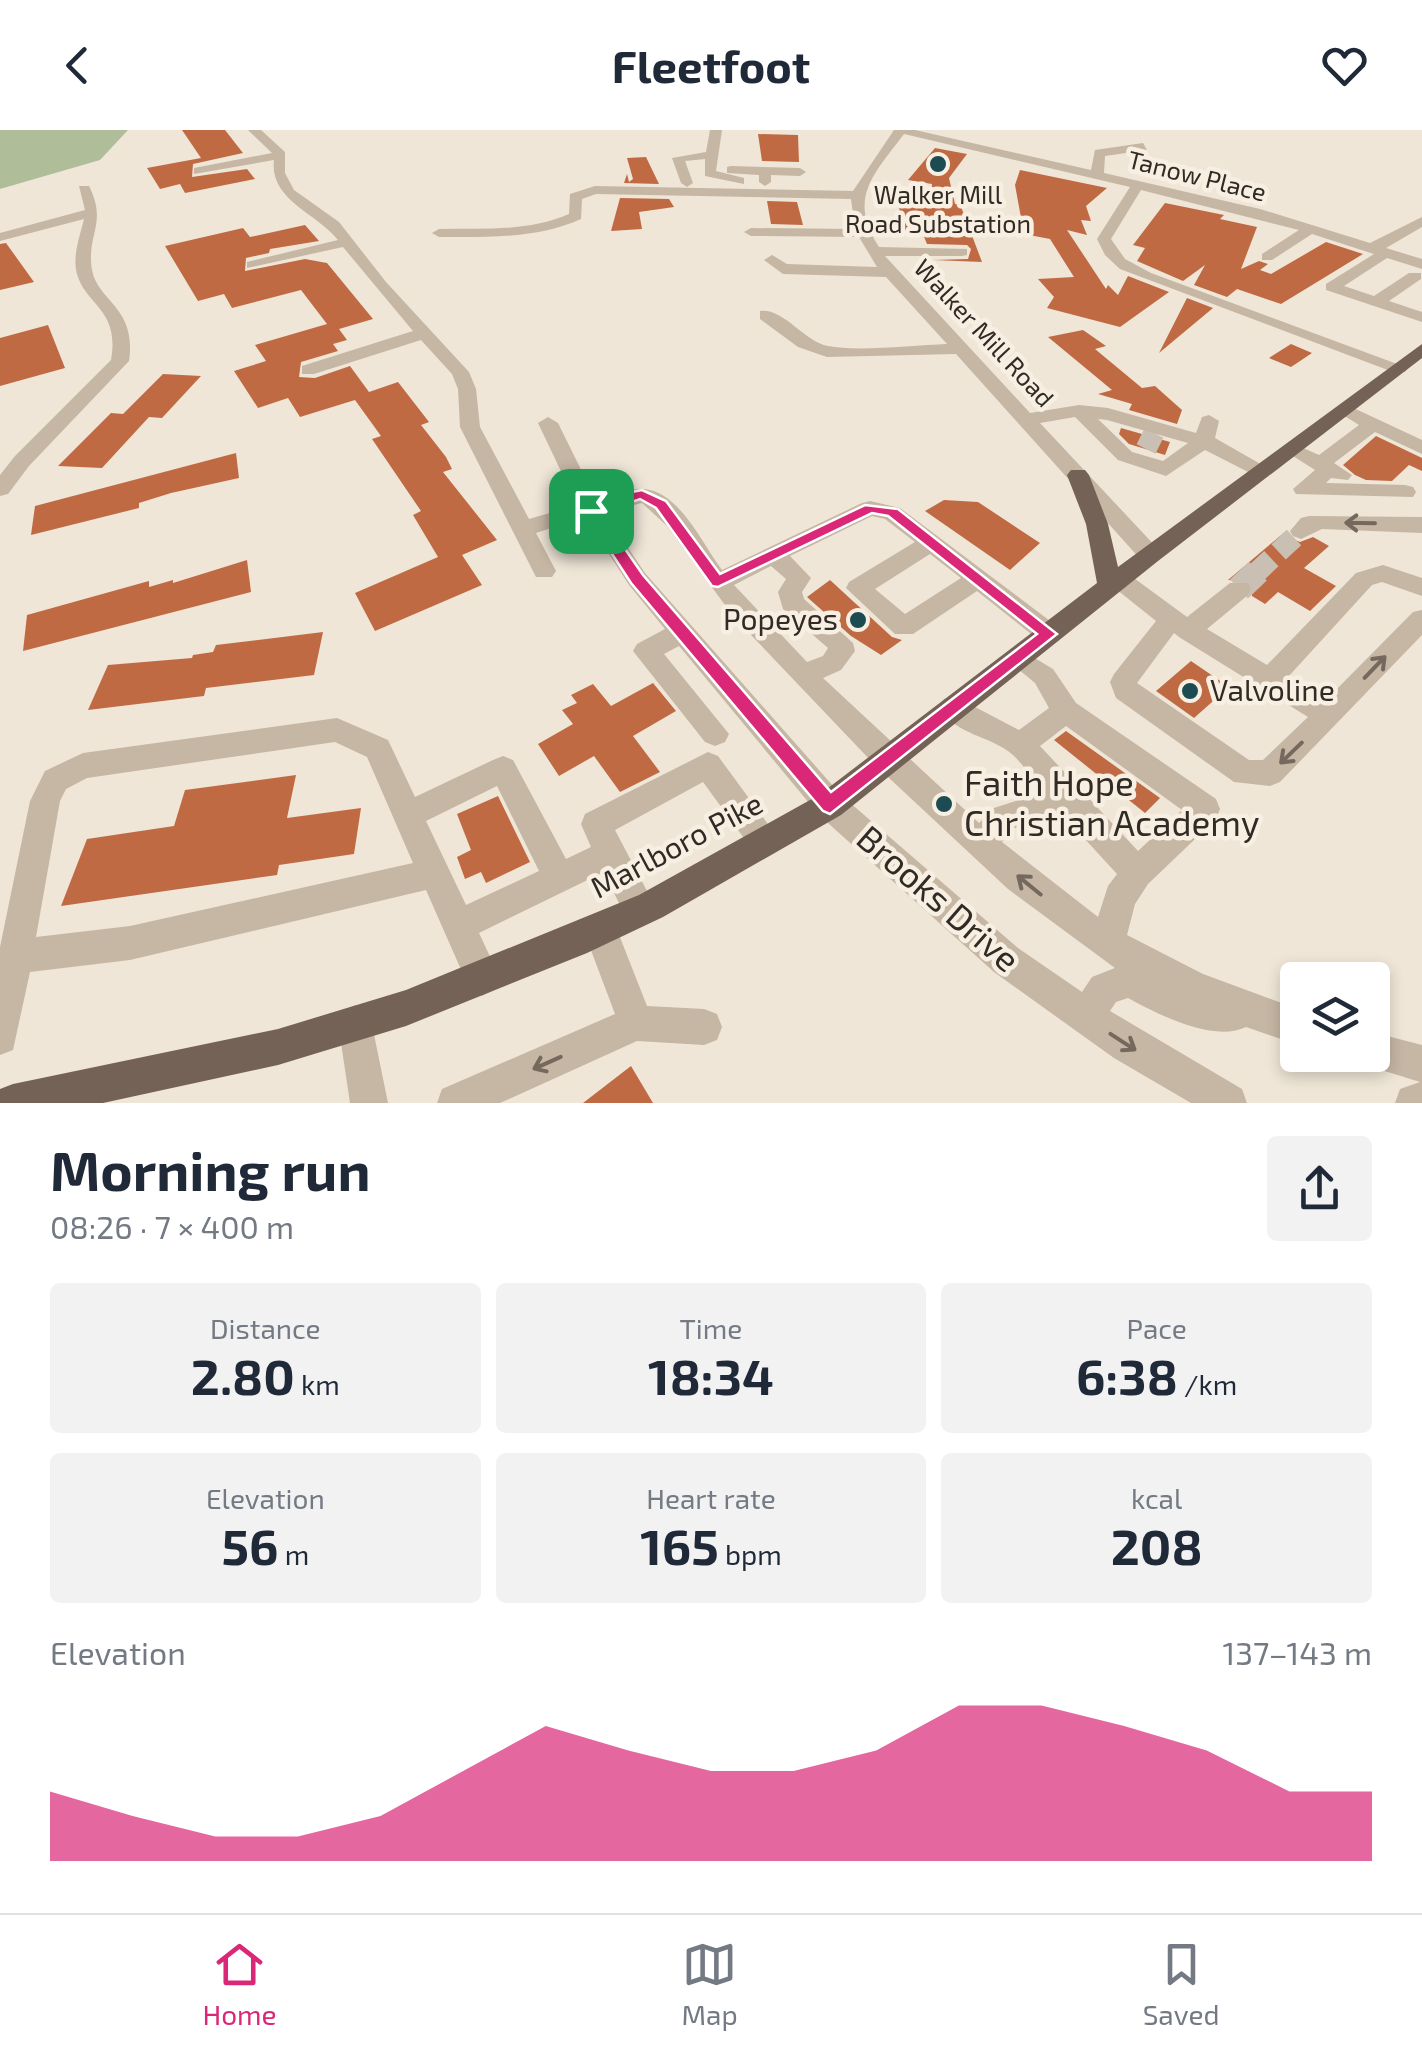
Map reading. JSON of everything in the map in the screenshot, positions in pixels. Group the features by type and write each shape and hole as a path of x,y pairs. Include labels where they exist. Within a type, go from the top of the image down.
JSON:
{"main road":[{"name":"Marlboro Pike","path":"13,1103 278,1047 356,1023 482,978 640,910 830,805 1150,555 1422,350"},
{"path":"1078,475 1115,582"}],"street":[{"path":"254,130 281,155"},
{"path":"716,130 709,170 715,177 800,172"},
{"path":"858,190 900,130"},
{"name":"Tanow Place","path":"900,130 1138,184 1311,229 1419,265"},
{"path":"1097,175 1099,153 1143,147"},
{"path":"198,171 281,155"},
{"path":"281,155 279,173 289,192 334,225 380,285 464,380 470,428 544,571"},
{"path":"687,182 678,158 711,155"},
{"path":"731,170 858,190"},
{"path":"1138,184 1104,239 1112,257 1120,263 1145,276 1398,368"},
{"path":"0,489 120,360 123,342 112,308 85,276 83,252 93,212 84,188"},
{"path":"438,233 522,229 568,220 576,216 575,197 595,190 858,190"},
{"name":"Walker Mill Road","path":"858,190 863,233 873,251 1150,555"},
{"path":"0,237 93,212"},
{"path":"1422,221 1332,287 1422,318"},
{"path":"1268,257 1311,229"},
{"path":"751,232 863,233"},
{"path":"252,264 347,242"},
{"path":"873,251 962,252"},
{"path":"772,260 783,269 890,272"},
{"path":"1376,302 1419,265"},
{"path":"766,315 804,344 827,352 963,349"},
{"path":"308,370 426,333"},
{"path":"1345,410 1422,448"},
{"path":"1027,419 1078,411 1108,414 1149,442 1166,469 1206,431"},
{"path":"1078,411 1126,456 1149,442 1206,431 1261,470"},
{"name":"Brooks Drive","path":"548,422 591,511 637,579 830,805 993,950 1086,1017 1184,1080 1228,1103"},
{"path":"1373,424 1346,444 1304,489 1405,492"},
{"path":"1318,430 1346,444"},
{"path":"1292,449 1372,491"},
{"path":"522,529 642,494 661,505 718,582 804,676 886,759 979,844 1058,908 1108,942 1186,984 1280,1020"},
{"path":"718,582 870,508 892,513 1049,634"},
{"path":"1302,531 1309,523 1322,522 1422,524"},
{"path":"931,542 858,588 904,626 978,579"},
{"path":"774,555 799,578 790,592 792,603 840,643 842,651 832,663 804,676"},
{"path":"1271,678 1364,579 1383,573 1422,586"},
{"path":"1115,582 1328,715"},
{"path":"1240,589 1179,624 1124,682 1126,690 1244,773 1270,773 1422,618"},
{"path":"683,632 646,651 715,734"},
{"path":"1018,658 1044,676 1066,710 1205,809 1138,873 1120,896 1108,942"},
{"path":"954,707 977,724 1021,744 1138,873"},
{"path":"1021,744 1066,710"},
{"path":"752,711 709,738 708,765 765,842"},
{"path":"0,1038 45,801 55,780 83,766 337,730 378,749 482,978"},
{"path":"640,910 596,824 708,765"},
{"path":"408,815 502,769 559,878"},
{"path":"979,844 1005,818 1066,798"},
{"path":"458,926 610,852"},
{"path":"15,957 130,943 435,874"},
{"path":"600,929 636,1023"},
{"path":"1086,1017 1104,989 1130,980 1174,1004 1280,1023"},
{"path":"356,1023 369,1103"},
{"path":"456,1103 636,1023 704,1027"},
{"path":"1390,1055 1422,1064"},
{"path":"1414,1103 1422,1101"}],"green space":[{"path":"0,130 128,130 100,160 0,189"}],"building":[{"path":"182,130 225,130 243,153 193,164 192,177 247,169 255,179 185,193 180,184 160,189 147,168 201,158"},
{"path":"758,134 798,135 799,162 762,161"},
{"path":"935,148 967,154 949,178 955,204 960,204 982,262 933,260 968,259 971,249 967,245 927,244 922,232 901,230 899,204 931,200 932,184 908,180"},
{"path":"646,157 659,184 624,183 627,174 629,182 633,179 627,158"},
{"path":"1020,170 1107,188 1086,206 1091,221 1081,220 1087,235 1067,230 1106,289 1108,285 1118,295 1128,276 1169,292 1120,327 1047,308 1054,297 1038,279 1074,277 1050,239 1024,234 1015,185"},
{"path":"620,198 669,199 674,207 639,212 642,229 611,231"},
{"path":"767,201 797,202 803,225 771,224"},
{"path":"1165,203 1224,215 1220,219 1257,227 1241,269 1259,261 1268,264 1260,270 1271,274 1326,242 1363,254 1281,304 1237,289 1227,297 1194,285 1205,265 1183,281 1137,261 1145,248 1133,245"},
{"path":"305,225 319,241 270,249 269,253 246,258 245,271 305,259 327,263 373,319 339,329 347,340 333,344 338,351 301,362 299,377 315,378 350,366 369,392 398,382 429,422 421,425 452,469 443,472 497,540 462,555 482,585 375,631 355,593 438,557 413,515 421,511 372,439 381,436 355,400 300,417 288,398 258,408 234,371 266,361 255,345 327,324 301,290 232,308 224,294 198,301 165,246 243,228 250,237"},
{"path":"6,243 34,282 0,290 0,244"},
{"path":"1187,298 1213,308 1159,353"},
{"path":"48,325 65,368 0,386 0,338"},
{"path":"1083,330 1106,346 1095,349 1142,388 1155,386 1182,410 1177,424 1129,410 1132,404 1098,394 1112,390 1048,337"},
{"path":"1291,344 1312,353 1291,367 1269,358"},
{"path":"163,374 201,376 162,418 149,417 102,468 58,466 111,413 123,414"},
{"path":"1121,428 1170,442 1165,455 1129,444 1119,434"},
{"path":"1376,436 1422,458 1422,471 1409,465 1392,481 1366,480 1343,465"},
{"path":"236,453 239,478 171,493 139,503 139,508 31,535 35,506"},
{"path":"944,500 978,502 1040,543 1010,570 925,511"},
{"path":"1286,531 1290,538 1300,542 1313,537 1329,546 1304,568 1336,586 1310,611 1278,592 1265,604 1252,596 1251,581 1228,580"},
{"path":"247,560 251,592 23,651 27,615 149,581 149,587 173,583"},
{"name":"Popeyes","path":"830,580 892,637 902,640 881,655 851,636 807,597"},
{"path":"323,632 314,675 206,688 204,696 88,710 108,665 192,658 213,652 216,645"},
{"name":"Valvoline","path":"1191,661 1229,687 1194,718 1156,691"},
{"path":"653,683 676,711 633,736 660,772 620,792 594,756 559,776 538,744 573,724 562,710 577,703 571,695 593,684 611,706"},
{"path":"1066,731 1160,798 1145,813 1054,740"},
{"path":"296,775 287,818 361,808 354,854 279,865 277,875 61,906 87,839 174,826 185,790"},
{"path":"498,796 530,862 486,883 481,872 465,879 457,857 471,850 457,814"},
{"path":"631,1066 653,1103 583,1103"}],"tunnel":[{"path":"1146,449 1154,433"},
{"path":"1256,573 1301,531"},
{"path":"1239,589 1259,570"}],"place":[{"name":"Walker Mill Road Substation","path":"938,164"},
{"name":"Popeyes","path":"858,620"},
{"name":"Valvoline","path":"1190,691"},
{"name":"Faith Hope Christian Academy","path":"944,804"}],"route":[{"path":"642,494 661,505 718,582 870,508 892,513 1049,634 830,805 637,579 591,511 617,499 642,494"}]}
